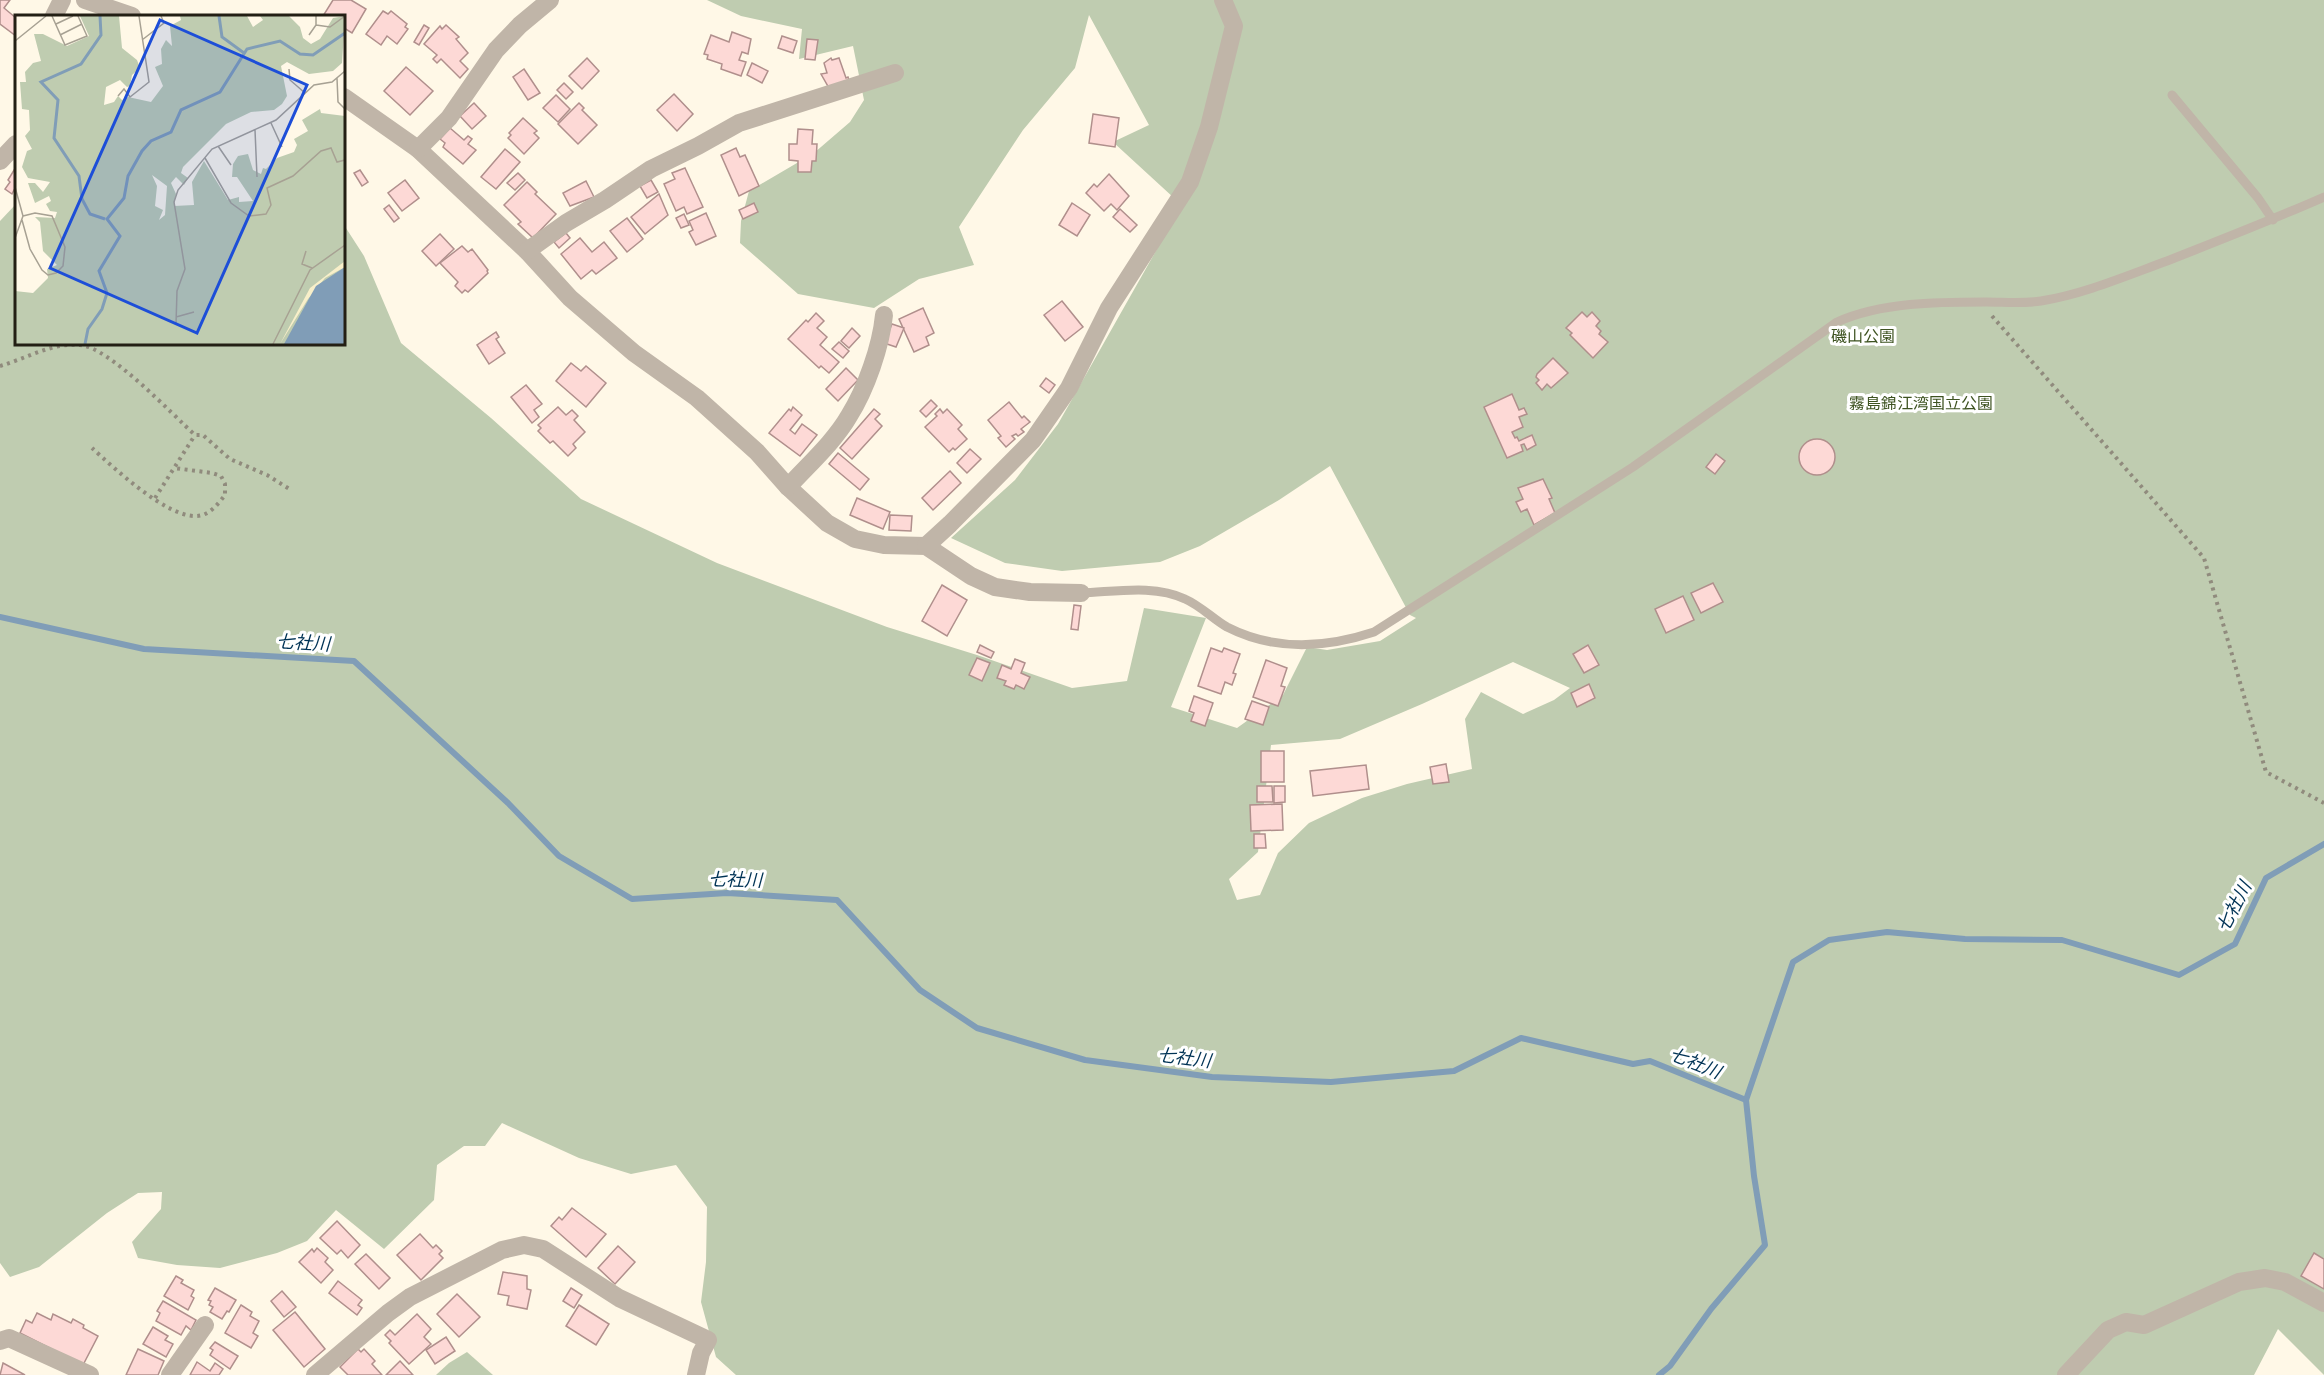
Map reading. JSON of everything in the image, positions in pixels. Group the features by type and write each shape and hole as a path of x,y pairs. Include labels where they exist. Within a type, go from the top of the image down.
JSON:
{"street":[{"path":"54,15 62,0"},
{"path":"85,0 129,15"},
{"path":"418,149 449,118 496,50 520,25 550,0"},
{"path":"926,546 1033,440 1069,388 1109,308 1190,182 1209,127 1234,27 1223,0"},
{"path":"527,251 566,223 605,201 651,169 739,123 895,73"},
{"path":"345,98 418,149 527,251 570,298 634,353 697,398 757,452 788,487 827,523 855,539 884,545 926,546 971,576 995,587 1030,592 1081,593"},
{"path":"0,161 15,145"},
{"path":"788,487 849,418 882,336 884,315"},
{"path":"315,1375 410,1297 502,1250 524,1245 543,1249 619,1298 708,1340 701,1353 696,1375"},
{"path":"2066,1375 2108,1330 2126,1322 2144,1325 2239,1282 2265,1278 2285,1282 2324,1303"},
{"path":"170,1375 205,1325"},
{"path":"0,1341 9,1338 90,1375"}],"lane":[{"path":"2172,95 2258,198 2273,220"},
{"path":"1081,593 1156,590 1186,599 1228,627 1271,643 1319,645 1347,641 1383,626 1633,467 1838,322 1858,313 1879,308 1979,302 2039,302 2065,296 2118,279 2273,220 2324,197"}],"path":[{"path":"1979,302 2204,558 2266,772 2324,803"},
{"path":"0,366 57,347 73,345"},
{"path":"83,345 103,354 195,435 203,435 230,459 267,475 291,490"},
{"path":"154,498 195,435"},
{"path":"92,447 123,476 172,511 197,516 214,509 225,495 225,484 221,476 174,468"}],"green space":[{"path":"707,0 2324,0 2324,1375 2278,1329 2254,1375 736,1375 716,1357 701,1302 706,1262 707,1207 676,1165 631,1174 579,1158 502,1123 485,1146 464,1146 437,1165 434,1200 384,1249 336,1210 307,1241 277,1253 220,1268 177,1265 138,1258 132,1242 161,1209 162,1192 138,1193 107,1213 39,1267 10,1277 0,1263 0,221 15,205 15,345 345,345 345,227 364,256 401,343 491,418 581,499 717,563 887,627 1072,688 1127,681 1144,608 1206,618 1171,707 1237,728 1283,695 1307,647 1327,650 1380,641 1416,618 1410,615 1330,466 1279,500 1200,546 1160,562 1062,571 1005,563 951,538 1015,480 1058,424 1174,219 1174,198 1113,142 1149,125 1089,15 1075,68 1023,130 959,227 974,265 919,279 874,308 798,294 740,243 741,221 749,191 814,153 850,122 864,100 853,46 799,59 802,29 741,16","holes":["1513,662 1570,688 1554,700 1523,714 1481,692 1465,719 1472,769 1407,784 1362,798 1309,823 1278,853 1260,895 1237,900 1229,879 1258,852 1271,745 1340,739"]},
{"path":"467,1352 493,1375 436,1375 449,1363"}],"building":[{"path":"0,0 10,0 4,8 15,17 15,35 0,24"},
{"path":"333,0 351,0 366,9 352,33 345,29 345,15 324,15"},
{"path":"383,11 388,14 391,11 407,24 405,27 408,29 397,44 387,36 381,45 366,34"},
{"path":"424,25 429,28 419,45 414,42"},
{"path":"446,25 459,37 456,39 468,53 460,61 468,69 460,78 441,59 437,63 433,59 437,55 424,44 440,26 442,29"},
{"path":"732,32 751,39 748,54 742,52 739,60 746,62 741,76 721,69 722,64 707,59 708,55 704,54 711,35 729,42"},
{"path":"782,36 797,41 793,53 778,48"},
{"path":"807,39 818,40 815,60 805,59"},
{"path":"587,58 599,71 582,89 569,76"},
{"path":"831,58 832,60 839,58 846,78 848,77 849,80 829,88 821,74 827,73 824,63"},
{"path":"752,63 768,71 762,83 747,75"},
{"path":"406,67 433,91 410,115 384,91"},
{"path":"524,69 540,93 528,100 513,77"},
{"path":"564,83 573,92 566,99 557,90"},
{"path":"674,94 693,114 677,131 657,110"},
{"path":"556,95 570,109 558,122 543,108"},
{"path":"474,103 486,116 472,129 460,116"},
{"path":"579,103 584,108 582,110 597,125 578,144 558,124"},
{"path":"1093,114 1119,118 1115,147 1089,143"},
{"path":"523,118 537,131 534,133 539,138 524,154 508,138 511,135 509,133"},
{"path":"450,128 464,140 468,136 472,139 468,144 476,150 463,164 443,147 445,143 440,139"},
{"path":"798,129 813,130 812,144 817,144 816,161 812,161 811,172 798,172 798,161 789,160 789,144 797,144"},
{"path":"736,148 740,157 745,155 759,186 739,196 721,155"},
{"path":"505,149 520,162 496,189 481,177"},
{"path":"685,168 703,207 687,214 684,207 676,211 664,184 675,179 672,173"},
{"path":"15,169 15,190 12,194 5,189 10,182 8,180"},
{"path":"360,170 368,182 362,186 354,173"},
{"path":"518,173 525,180 515,190 507,183"},
{"path":"1109,174 1129,196 1117,210 1111,204 1104,211 1086,193 1094,184 1097,187"},
{"path":"405,180 419,198 402,211 388,193"},
{"path":"651,180 658,192 647,198 640,186"},
{"path":"586,181 594,197 570,206 563,193"},
{"path":"527,182 537,192 535,194 556,214 533,238 518,224 521,222 504,205"},
{"path":"659,194 668,215 645,234 631,217"},
{"path":"754,203 758,212 743,219 739,210"},
{"path":"1072,203 1090,215 1077,236 1059,225"},
{"path":"389,205 399,218 394,222 384,209"},
{"path":"1120,209 1137,225 1130,232 1113,217"},
{"path":"706,213 716,236 696,245 689,232 693,230 689,221"},
{"path":"684,214 689,225 681,228 676,218"},
{"path":"627,218 643,239 627,252 610,231"},
{"path":"566,233 570,238 559,248 554,242"},
{"path":"440,234 454,249 436,266 422,251"},
{"path":"580,238 592,252 604,242 617,258 596,274 592,270 581,279 561,254"},
{"path":"462,246 468,252 472,249 488,273 468,292 465,290 462,293 455,286 458,282 440,263"},
{"path":"1062,301 1083,327 1065,341 1044,315"},
{"path":"923,308 934,333 926,337 929,345 914,352 899,319"},
{"path":"1582,312 1587,317 1592,312 1600,321 1596,326 1601,331 1599,334 1608,342 1593,358 1566,328"},
{"path":"816,313 824,321 817,328 827,337 820,345 839,362 829,373 821,366 819,368 788,339"},
{"path":"892,324 904,328 896,347 884,343"},
{"path":"852,328 860,336 849,348 841,341"},
{"path":"496,332 499,337 496,339 505,353 489,364 477,345"},
{"path":"839,342 849,351 843,358 832,349"},
{"path":"1553,358 1568,373 1551,388 1547,384 1542,390 1536,383 1539,380 1536,377 1537,374"},
{"path":"571,363 581,371 586,366 606,383 586,407 556,381"},
{"path":"846,368 858,380 838,401 826,389"},
{"path":"1046,378 1055,385 1049,393 1040,386"},
{"path":"526,385 542,404 534,410 539,417 532,423 511,397"},
{"path":"1512,394 1519,410 1524,408 1527,414 1519,417 1523,427 1512,432 1519,441 1532,435 1536,445 1527,450 1524,444 1521,445 1523,451 1507,458 1484,407"},
{"path":"931,400 937,406 926,417 920,411"},
{"path":"1009,402 1022,418 1024,416 1030,422 1021,429 1024,432 1018,436 1016,434 1012,436 1015,439 1006,447 998,438 1001,436 988,420"},
{"path":"558,407 566,415 572,410 578,416 574,420 585,432 573,444 576,448 568,456 553,441 550,443 538,431 541,428 538,425"},
{"path":"793,407 802,415 790,430 795,434 802,424 817,435 800,456 769,433"},
{"path":"874,409 880,414 875,419 882,426 852,459 840,448"},
{"path":"940,409 943,413 947,409 962,425 958,429 967,439 955,450 953,448 949,452 925,427 937,416 935,414"},
{"path":"1817,439 1829,445 1835,457 1829,469 1817,475 1805,469 1799,457 1805,445"},
{"path":"970,449 981,459 967,473 957,463"},
{"path":"838,453 869,479 860,490 829,464"},
{"path":"1716,454 1725,461 1715,474 1706,467"},
{"path":"950,471 961,483 933,510 922,498"},
{"path":"1543,479 1552,498 1549,499 1555,513 1534,525 1527,509 1521,512 1516,502 1523,499 1518,488"},
{"path":"857,498 890,512 883,529 850,515"},
{"path":"890,515 912,516 911,531 889,530"},
{"path":"1713,583 1723,602 1701,613 1691,593"},
{"path":"942,585 967,600 947,636 922,621"},
{"path":"1683,596 1694,620 1666,633 1655,609"},
{"path":"1074,605 1081,606 1078,630 1071,629"},
{"path":"980,645 994,652 991,658 977,652"},
{"path":"1588,645 1599,665 1584,673 1573,654"},
{"path":"1211,648 1222,652 1224,648 1240,654 1233,673 1236,674 1232,685 1225,682 1221,694 1198,686"},
{"path":"977,658 990,663 982,681 969,675"},
{"path":"1015,659 1025,663 1021,673 1030,677 1024,689 1016,685 1014,689 1004,685 1006,681 997,678 1002,665 1011,669"},
{"path":"1266,660 1287,668 1281,686 1285,687 1278,706 1253,697"},
{"path":"1589,684 1595,698 1577,707 1571,693"},
{"path":"1194,696 1213,703 1205,726 1191,721 1194,713 1189,711"},
{"path":"1252,701 1269,707 1263,725 1245,719"},
{"path":"1261,751 1284,751 1284,782 1261,782"},
{"path":"1446,764 1449,782 1433,784 1430,767"},
{"path":"1366,765 1369,789 1313,796 1310,771"},
{"path":"1257,786 1272,786 1273,802 1257,802"},
{"path":"1274,786 1285,786 1285,802 1274,803"},
{"path":"1282,804 1283,830 1251,831 1250,805"},
{"path":"1254,834 1265,834 1266,848 1254,848"},
{"path":"572,1208 606,1234 586,1257 551,1226 559,1217 562,1220"},
{"path":"337,1221 360,1245 348,1258 341,1250 337,1254 320,1238"},
{"path":"420,1234 433,1248 436,1245 442,1251 439,1254 443,1258 421,1280 397,1255"},
{"path":"618,1246 635,1262 615,1284 598,1268"},
{"path":"317,1248 328,1258 325,1262 333,1270 321,1283 299,1262 312,1249 314,1252"},
{"path":"2314,1253 2324,1259 2324,1289 2301,1276"},
{"path":"366,1254 390,1278 379,1289 355,1264"},
{"path":"503,1272 527,1276 527,1289 531,1290 527,1309 507,1305 509,1296 498,1294"},
{"path":"176,1276 183,1280 181,1283 194,1290 191,1296 194,1298 188,1310 164,1296"},
{"path":"338,1281 362,1300 358,1305 362,1308 357,1315 329,1293"},
{"path":"215,1288 236,1300 222,1319 210,1312 213,1307 209,1305 211,1301 208,1300"},
{"path":"571,1288 582,1295 574,1308 563,1301"},
{"path":"282,1291 296,1307 284,1317 271,1301"},
{"path":"457,1294 480,1317 459,1337 437,1314"},
{"path":"163,1301 196,1320 191,1330 186,1326 181,1335 156,1321 160,1313 157,1311"},
{"path":"241,1305 252,1312 250,1316 259,1321 253,1333 258,1336 251,1348 225,1333"},
{"path":"579,1305 609,1324 596,1345 566,1326"},
{"path":"295,1312 325,1349 304,1367 273,1330"},
{"path":"37,1313 51,1320 53,1314 71,1323 73,1319 84,1325 83,1328 98,1336 83,1365 20,1333 26,1320 32,1323"},
{"path":"417,1314 431,1329 424,1337 431,1344 409,1364 389,1343 391,1341 385,1335 390,1330 395,1335"},
{"path":"153,1327 168,1336 165,1340 173,1344 166,1357 143,1344"},
{"path":"446,1337 455,1351 435,1364 426,1350"},
{"path":"215,1342 238,1356 230,1369 210,1355 213,1350 210,1348"},
{"path":"138,1349 164,1361 158,1375 126,1375"},
{"path":"358,1349 361,1352 364,1349 375,1361 372,1364 382,1375 348,1375 340,1367"},
{"path":"400,1361 413,1375 386,1375"},
{"path":"197,1362 210,1371 215,1363 223,1369 219,1375 190,1375"},
{"path":"3,1363 25,1375 0,1375"}],"waterway":[{"name":"七社川","path":"0,617 144,649 354,661 508,803 559,856 632,899 727,893 837,900 920,990 977,1028 1085,1060 1212,1077 1331,1082 1454,1071 1521,1038 1633,1064 1650,1061 1746,1100 1793,962 1829,940 1887,932 1965,939 2062,940 2179,975 2235,944 2266,878 2324,844"},
{"path":"1659,1375 1670,1366 1711,1309 1765,1245 1754,1176 1746,1100"}],"park label":[{"name":"磯山公園","path":"1863,337"},
{"name":"霧島錦江湾国立公園","path":"1921,404"}]}
